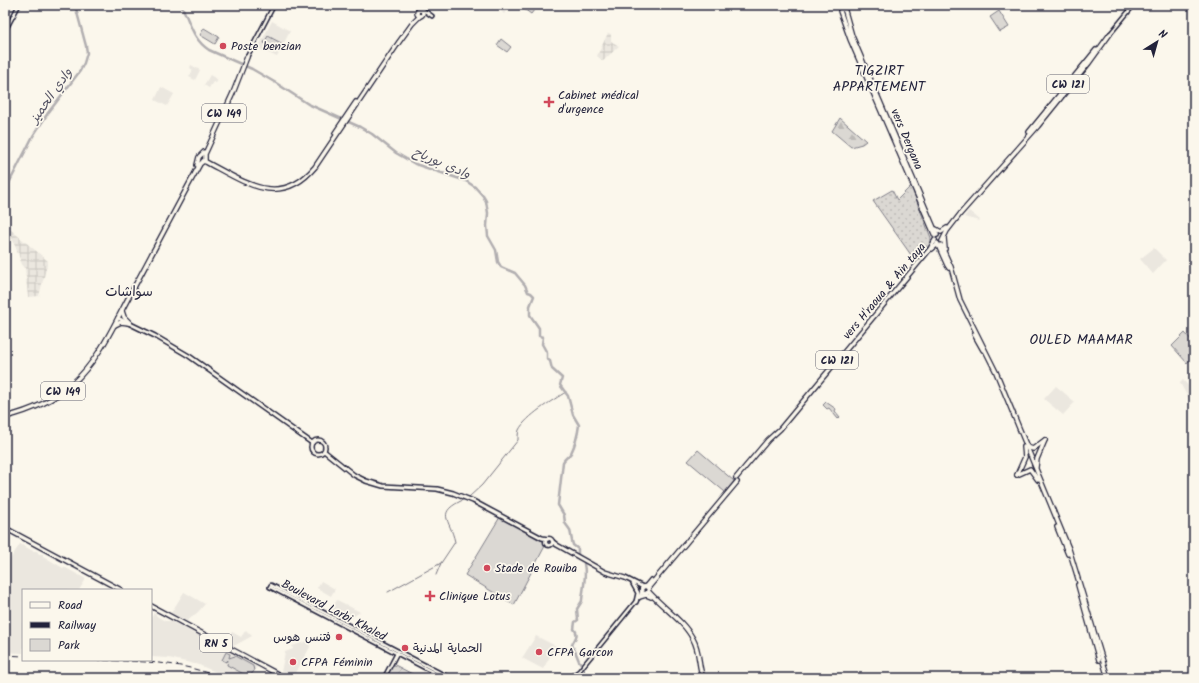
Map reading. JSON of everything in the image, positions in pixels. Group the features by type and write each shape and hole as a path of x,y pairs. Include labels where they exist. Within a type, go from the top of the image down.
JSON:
{"highway":[{"path":"202,159 259,186 270,188 283,187 299,179 309,171 419,15 418,12 422,8"},
{"name":"vers Dergana","path":"842,10 938,240"},
{"path":"842,10 850,39 949,266 957,299 992,368 1072,565 1107,678"},
{"path":"938,240 945,234 1038,126 1090,63 1110,34"},
{"name":"CW 121","path":"938,240 1021,143 1110,34"},
{"name":"CW 149","path":"5,416 37,405 51,398 70,384 92,360 122,310 199,165 246,60"},
{"name":"CW 149","path":"5,416 24,412 58,395 72,385 93,362 112,329 195,168 205,154 235,82"},
{"path":"202,159 254,186 270,190 283,189 295,184 310,172 344,122"},
{"path":"195,168 199,156 207,147"},
{"path":"199,165 208,163"},
{"path":"925,207 936,229 941,253 949,266"},
{"path":"925,212 933,239 929,251 937,250 941,253"},
{"path":"930,228 945,248"},
{"path":"936,229 941,232 947,228"},
{"path":"945,234 944,241 950,260 949,266"},
{"name":"vers H'raoua & Ain taya","path":"929,251 938,240"},
{"name":"CW 121","path":"645,588 929,251"},
{"path":"122,310 124,317 129,323"},
{"path":"112,329 117,323 129,323"},
{"path":"1025,447 1033,448 1045,440 1037,458 1036,470"},
{"path":"1025,447 1036,470 1073,562 1107,678"},
{"path":"1025,447 1025,457 1017,475 1030,469 1038,480"},
{"path":"5,529 115,589"},
{"path":"5,529 119,589"},
{"path":"645,588 651,590 652,596"},
{"path":"645,588 687,630 693,639 698,653 702,678"},
{"path":"639,598 646,595 652,596"},
{"name":"RN 5","path":"152,608 281,678"},
{"name":"RN 5","path":"152,608 285,678"}],"main road":[{"path":"5,30 18,5"},
{"name":"CW 149","path":"246,60 274,5"},
{"path":"838,5 842,10"},
{"name":"vers Dergana","path":"842,10 843,5"},
{"name":"CW 121","path":"1110,34 1134,5"},
{"path":"422,8 432,16"},
{"path":"118,317 189,356 312,444"},
{"path":"312,444 315,441 322,441 325,446 324,452"},
{"path":"312,444 311,449 313,452 319,454 324,452"},
{"path":"324,452 354,475 370,483 383,486 442,490 463,496 542,538 547,540 551,539 552,543 605,572 625,578 645,588"},
{"path":"547,540 548,545 552,543"},
{"path":"589,563 605,574 645,588"},
{"name":"Boulevard Larbi Khaled","path":"444,678 398,652 271,584 270,587 398,652 450,678"},
{"path":"633,584 638,593 636,602"},
{"path":"566,678 573,675 586,662 636,602 645,588"},
{"path":"384,678 398,652"}],"shaded area":[{"path":"495,5 510,5 504,14"},
{"path":"272,21 290,31 277,57 258,48"},
{"path":"608,33 611,34 611,41 619,46 603,61 597,56"},
{"path":"191,65 200,70 195,80 189,77 193,70 190,68"},
{"path":"210,75 218,80 216,83 213,82 209,88 204,85"},
{"path":"161,87 174,94 167,106 155,100"},
{"path":"969,211 980,220 964,217"},
{"path":"9,230 11,230 48,261 39,296 28,297 25,268 23,267"},
{"path":"1154,248 1166,260 1153,274 1140,259"},
{"path":"1183,380 1194,392 1194,396 1190,401 1180,383"},
{"path":"1056,386 1075,402 1063,415 1044,399"},
{"path":"20,544 33,551 37,551 39,554 43,554 43,556 63,568 64,567 86,579 80,589 22,589 22,653 5,652 5,567"},
{"path":"321,581 335,589 331,596 317,588"},
{"path":"184,592 205,604 187,621 171,613"},
{"path":"337,600 360,612 348,620 344,617 342,619 330,612"},
{"path":"154,613 165,621 171,621 257,667 250,678 230,678 199,665 169,658 152,657 152,616"},
{"path":"246,630 252,636 232,647 225,643 232,632 241,637"},
{"name":"CFPA Garcon","path":"536,636 556,646 543,669 522,658"},
{"name":"CFPA Féminin","path":"308,641 310,647 293,678 281,672 285,652 293,649 292,646"}],"green space":[{"path":"527,5 538,5 531,14 524,9"},
{"path":"999,11 1009,27 1000,32 990,17"},
{"path":"204,28 219,37 215,44 200,35"},
{"path":"268,36 281,43 277,50 264,43"},
{"path":"501,39 511,47 507,52 497,45"},
{"path":"840,118 866,141 862,144 851,147 832,131"},
{"path":"911,186 931,238 931,243 916,262 873,201 892,190 897,200"},
{"path":"1185,333 1194,343 1194,355 1187,363 1172,346"},
{"path":"826,402 836,409 835,411 840,417 838,419 829,408 827,409 823,405"},
{"path":"698,450 734,481 725,492 688,461"},
{"path":"500,517 543,540 545,546 514,605 465,575"},
{"path":"226,652 230,654 229,658 235,656 253,666 254,671 250,676 251,678 227,665 228,660 226,662 222,660"},
{"path":"393,664 420,678 386,678"}],"waterway":[{"name":"وادي الحميز","path":"5,191 33,136 48,113 80,71 84,63 87,53 86,46 75,5"},
{"name":"وادي بورياح","path":"181,5 195,35 203,46 209,50 252,69 308,104 360,127 372,134 396,153 415,164 466,181 475,187 483,196 486,201 488,213 488,236 496,250 498,262 501,267 515,273 525,285 528,292 534,296 530,306 530,315 539,328 539,336 543,337 542,344 547,353 547,359 550,361 552,369 562,378 560,385 568,396 573,415 579,425 571,453 563,462 558,505 564,515 565,523 570,530 573,545 578,549 578,555"},
{"path":"469,497 482,485 518,440 519,430 527,419 566,392"},
{"path":"388,592 441,563 455,542 446,517 447,512 455,504 465,499"},
{"path":"436,575 441,563"},
{"path":"582,600 585,578 584,564"},
{"path":"582,601 577,609 578,620 575,622 574,629 577,635 572,645 582,665"},
{"path":"584,667 585,678"}],"tunnel":[{"path":"937,235 941,245"}],"railway":[{"path":"5,655 22,656"},
{"path":"119,661 174,665 205,672 220,678"}],"place":[{"name":"Poste benzian","path":"223,46"},
{"name":"Cabinet médical d'urgence","path":"549,102"},
{"name":"Stade de Rouiba","path":"487,568"},
{"name":"Clinique Lotus","path":"430,596"},
{"name":"فتنس هوس","path":"339,637"},
{"name":"الحماية المدنية","path":"405,648"},
{"name":"CFPA Garcon","path":"539,652"},
{"name":"CFPA Féminin","path":"293,662"}],"district":[{"name":"TIGZIRT APPARTEMENT","path":"879,78"},
{"name":"سواشات","path":"129,291"},
{"name":"OULED MAAMAR","path":"1081,339"}]}
